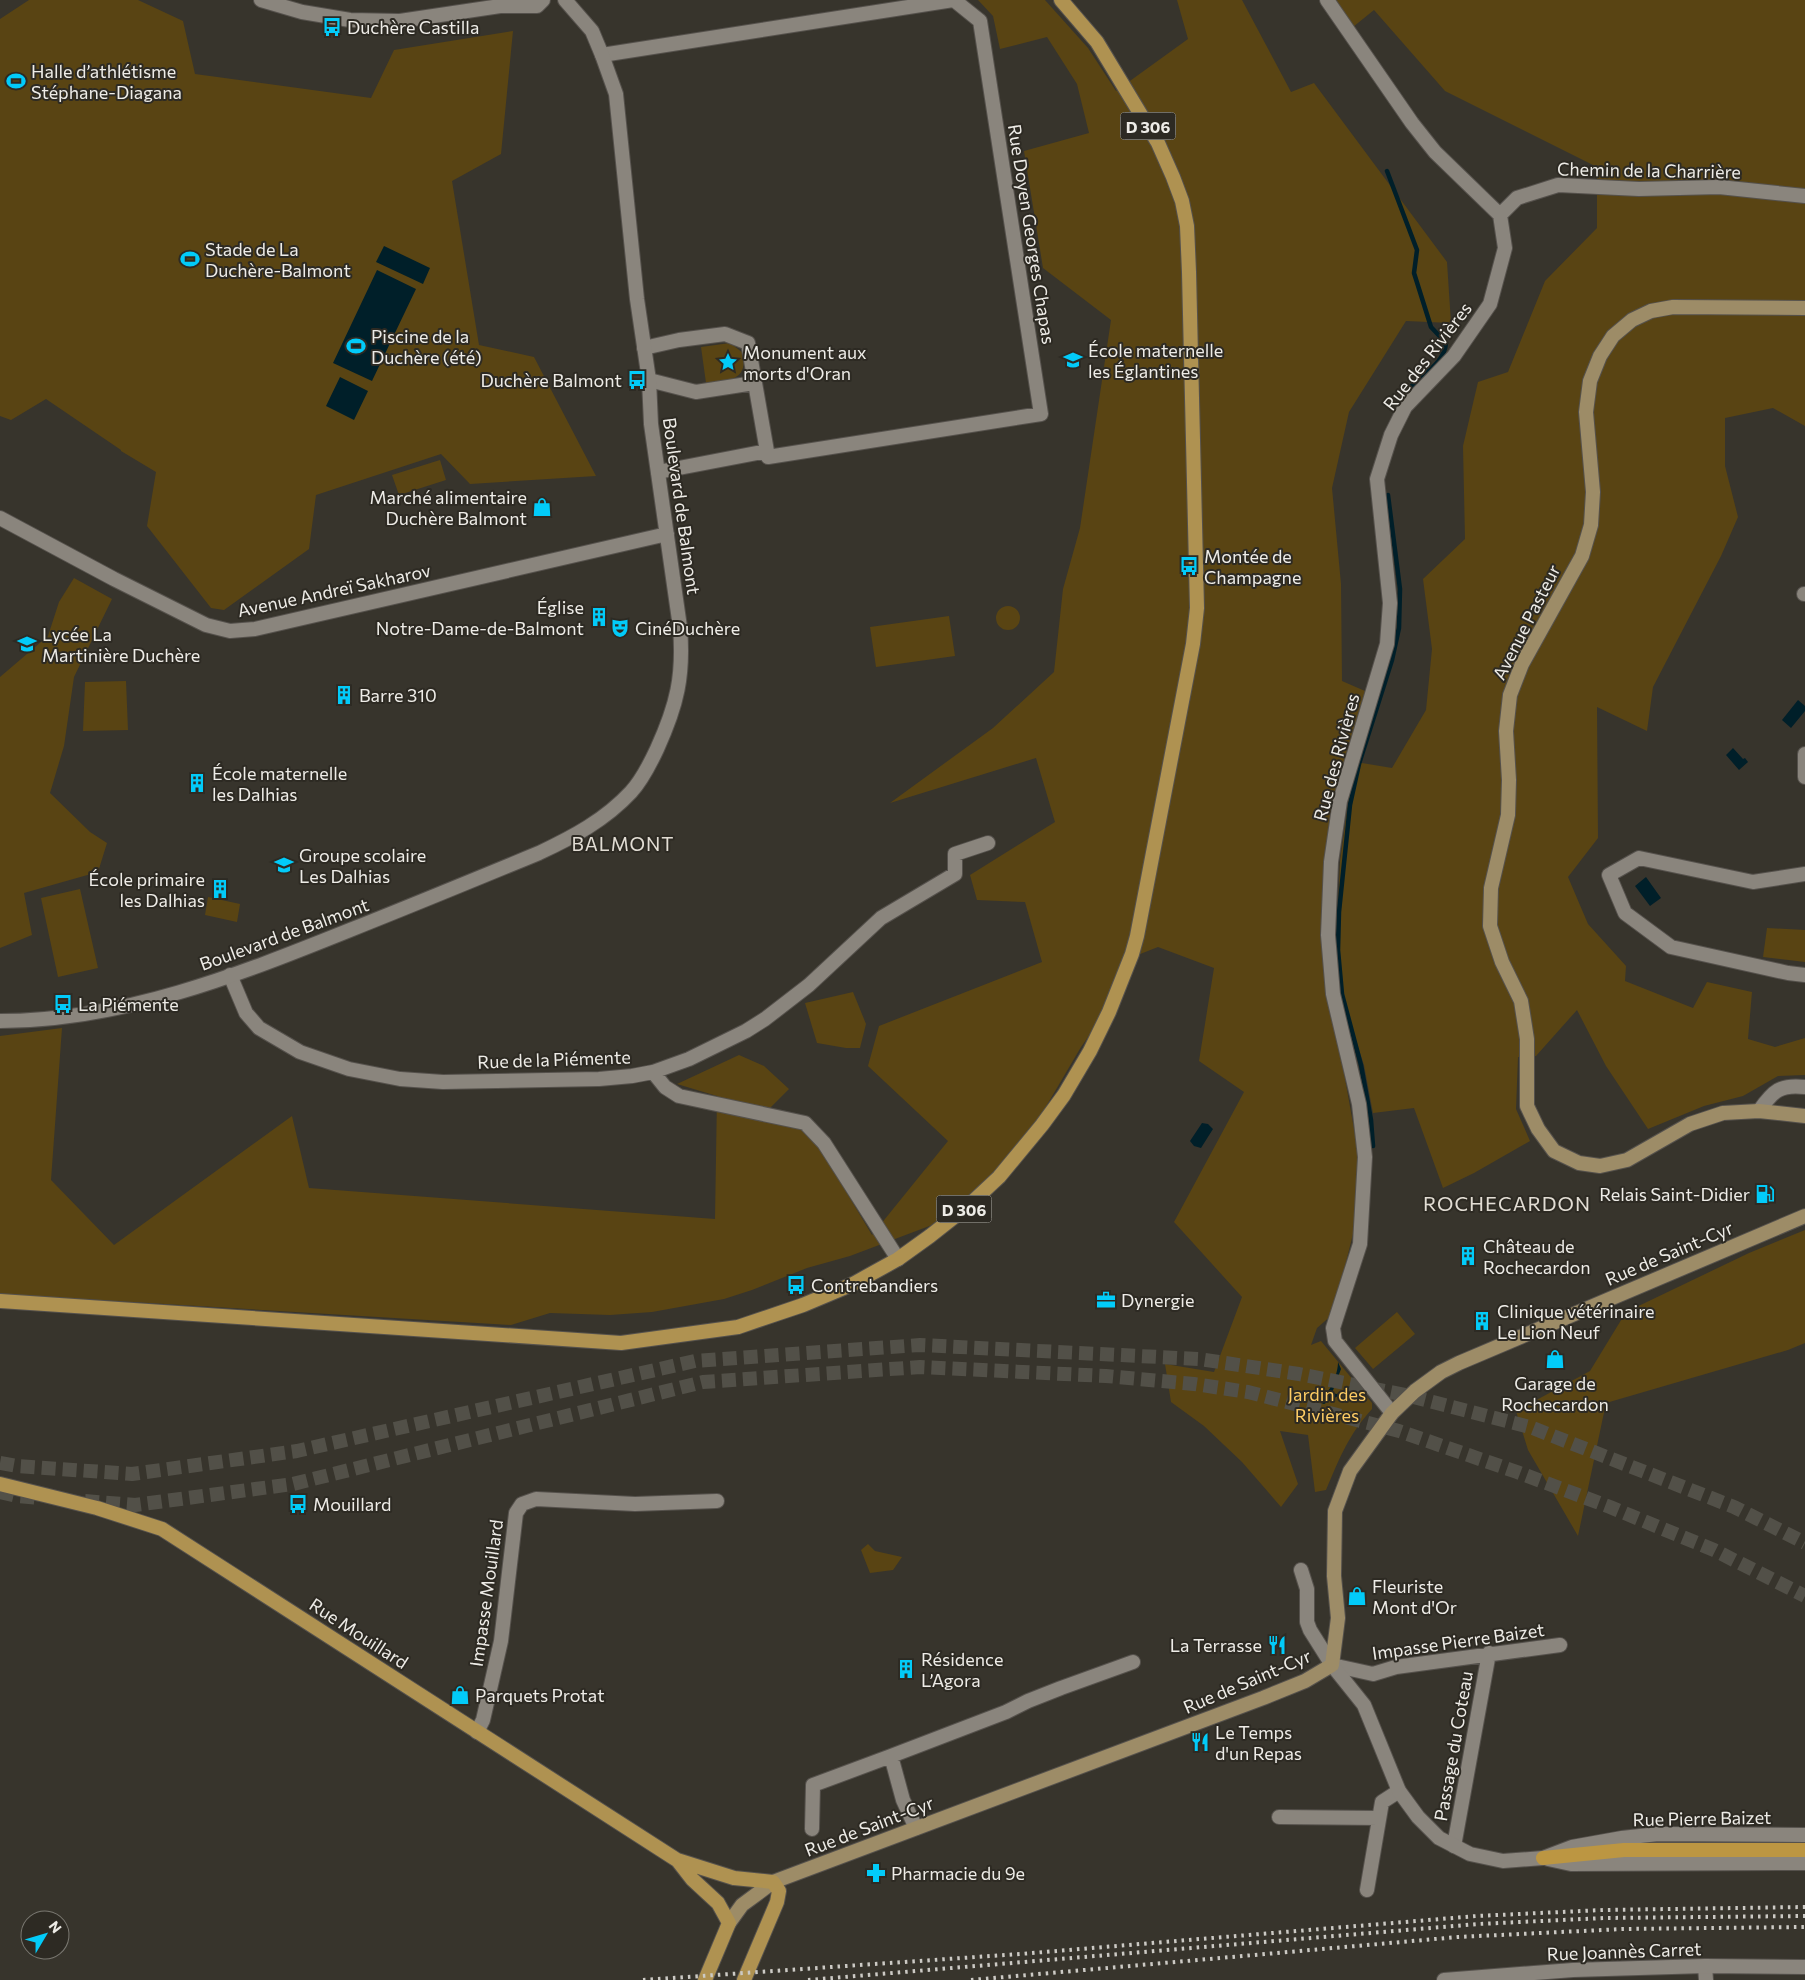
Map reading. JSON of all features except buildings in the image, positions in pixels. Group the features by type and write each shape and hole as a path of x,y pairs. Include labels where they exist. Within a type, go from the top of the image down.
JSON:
{"highway":[{"path":"1543,1858 1624,1850 1805,1850"}],"main road":[{"name":"D 306","path":"0,1301 621,1343 738,1327 803,1305 845,1287 898,1259 968,1206 999,1177 1034,1137 1064,1095 1090,1051 1109,1012 1132,954 1195,626 1196,547 1189,272 1187,226 1182,201 1158,143 1097,42 1060,0"},
{"name":"Avenue Pasteur","path":"1805,308 1673,307 1651,311 1632,320 1613,336 1600,356 1590,381 1586,412 1593,492 1591,525 1582,556 1522,664 1510,695 1506,731 1509,780 1508,815 1491,888 1490,926 1502,962 1521,1001 1527,1039 1528,1106 1538,1129 1554,1150 1579,1163 1600,1166 1627,1160 1690,1124 1723,1113 1759,1111 1805,1116"},
{"name":"Rue de Saint-Cyr","path":"705,1980 729,1923 742,1905 773,1882 1278,1692 1304,1681 1332,1665 1338,1618 1334,1576 1335,1511 1350,1472 1392,1413 1441,1372 1459,1363 1805,1216"},
{"name":"Rue Mouillard","path":"0,1484 97,1508 162,1529 677,1860 734,1878 773,1882"},
{"name":"Rue Mouillard","path":"677,1860 692,1879 718,1904 729,1923"},
{"path":"744,1980 776,1902 779,1891 773,1882"}],"street":[{"path":"261,0 302,12 350,20 400,22 500,6 537,6 543,0"},
{"name":"Boulevard de Balmont","path":"0,1021 29,1021 75,1016 145,1002 264,965 539,853 576,836 632,791 648,768 671,717 680,679 682,650 680,627 651,424 649,380 616,94 592,31 565,0"},
{"name":"Rue Doyen Georges Chapas","path":"602,54 953,0 980,21 1042,414 768,457 767,451 658,472"},
{"path":"1327,0 1412,123 1435,152 1500,215"},
{"name":"Chemin de la Charrière","path":"1500,215 1517,198 1558,184 1639,189 1720,187 1805,196"},
{"name":"Rue des Rivières","path":"1392,1413 1335,1341 1333,1328 1360,1244 1366,1157 1360,1104 1333,994 1328,935 1331,862 1340,801 1387,644 1390,603 1377,479 1391,435 1405,407 1454,356 1490,304 1505,248 1500,215"},
{"path":"644,348 679,340 726,334 748,343 767,451"},
{"path":"649,380 696,392 754,383"},
{"name":"Avenue Andreï Sakharov","path":"0,518 114,579 206,625 230,632 256,629 667,534"},
{"path":"1805,754 1805,777"},
{"name":"Rue de la Piémente","path":"230,975 246,1013 259,1028 300,1052 349,1069 400,1079 443,1082 599,1079 653,1072 710,1050 765,1019 809,984 880,918 955,874 955,854 988,844"},
{"path":"1805,874 1753,882 1639,858 1609,875 1625,913 1671,947 1788,973 1805,975"},
{"path":"653,1072 665,1087 679,1096 805,1123 824,1143 898,1259"},
{"path":"1759,1111 1772,1092 1791,1086 1805,1087"},
{"name":"Impasse Mouillard","path":"477,1732 484,1720 500,1641 516,1512 522,1504 536,1499 635,1504 717,1501"},
{"name":"Rue Pierre Baizet","path":"1301,1570 1307,1589 1307,1622 1310,1630 1332,1665 1364,1705 1399,1791 1418,1817 1439,1838 1470,1854 1503,1861 1543,1858 1571,1864 1805,1863"},
{"name":"Impasse Pierre Baizet","path":"1332,1665 1373,1674 1396,1667 1560,1645"},
{"name":"Passage du Coteau","path":"1454,1846 1489,1654"},
{"path":"812,1829 813,1785 1006,1712 1061,1688 1133,1662"},
{"path":"890,1756 903,1800 916,1828"},
{"path":"1367,1890 1382,1802 1399,1791"},
{"path":"1279,1817 1379,1818"},
{"name":"Rue Pierre Baizet","path":"1543,1858 1572,1847 1658,1834 1805,1836"},
{"name":"Rue Joannès Carret","path":"1444,1980 1573,1970 1705,1973 1805,1967"}],"green space":[{"path":"29,0 138,0 183,21 195,74 371,98 394,50 513,31 501,154 452,181 479,345 534,357 596,476 470,484 441,454 316,495 309,549 224,610 211,608 147,526 156,472 121,451 46,399 11,420 0,416 0,19"},
{"name":"Jardin des Rivières","path":"978,0 1045,0 1088,48 1116,91 1188,39 1177,0 1242,0 1291,92 1314,83 1447,262 1451,323 1406,321 1349,412 1332,488 1341,584 1342,681 1365,691 1335,799 1323,933 1326,994 1344,1073 1359,1157 1356,1222 1333,1314 1317,1328 1311,1345 1321,1341 1372,1403 1372,1409 1351,1437 1326,1490 1315,1492 1308,1435 1280,1431 1298,1484 1281,1507 1242,1462 1204,1426 1171,1402 1165,1364 1214,1372 1242,1297 1174,1222 1244,1092 1199,1061 1214,968 1158,947 1125,960 1105,1013 1081,1047 1034,1127 993,1175 932,1225 850,1256 807,1268 724,1299 652,1312 610,1315 550,1313 511,1325 0,1294 0,1036 62,1028 51,1180 114,1245 292,1116 309,1188 715,1219 717,1096 677,1084 739,1055 764,1066 789,1089 768,1110 805,1123 872,1235 948,1141 868,1066 879,1026 1042,962 1025,902 977,900 970,875 1055,822 1036,758 890,803 993,728 1054,672 1063,589 1080,528 1111,320 1043,268 1024,151 1089,133 1077,84 1047,37 1000,49 993,16"},
{"path":"1335,0 1805,0 1805,426 1773,408 1725,418 1725,466 1738,517 1721,556 1653,687 1647,731 1597,707 1598,838 1568,877 1588,924 1626,966 1625,981 1693,1008 1707,982 1752,992 1748,1039 1775,1047 1805,1038 1805,1075 1778,1076 1743,1096 1704,1106 1648,1129 1606,1066 1577,1010 1536,1056 1518,1057 1516,1109 1530,1141 1474,1173 1443,1188 1414,1108 1373,1113 1364,1065 1341,995 1337,934 1340,861 1348,804 1356,762 1392,768 1426,710 1432,649 1423,579 1465,539 1463,446 1478,382 1508,372 1545,281 1597,228 1597,167 1445,91 1374,10 1353,27"},
{"path":"730,343 743,353 744,362 739,374 729,380 706,383 701,347"},
{"path":"440,460 446,480 399,495 392,475"},
{"path":"74,578 112,599 74,677 64,746 50,793 90,832 107,843 98,872 24,893 32,935 0,948 0,677 48,636 59,602"},
{"path":"1008,606 1017,609 1020,618 1017,627 1008,630 999,627 996,618 999,609"},
{"path":"949,616 955,656 876,667 870,627"},
{"path":"126,681 128,730 83,731 85,682"},
{"path":"80,889 98,968 58,977 41,898"},
{"path":"208,897 240,904 237,922 205,915"},
{"path":"1767,928 1805,930 1805,962 1763,957"},
{"path":"853,992 866,1024 860,1048 846,1048 817,1043 805,1003"},
{"path":"1805,1230 1805,1343 1788,1350 1606,1403 1578,1536 1528,1450 1516,1411 1590,1371 1626,1312 1749,1253"},
{"path":"1397,1312 1415,1334 1373,1369 1355,1348"},
{"path":"868,1544 875,1551 902,1557 893,1570 870,1573 861,1550"}],"water":[{"path":"384,246 430,268 423,284 376,262"},
{"path":"377,270 416,289 372,381 333,363"},
{"path":"340,377 368,391 354,420 326,406"},
{"path":"1798,700 1805,706 1805,711 1791,728 1782,720"},
{"path":"1733,748 1748,762 1739,770 1726,755"},
{"path":"1646,877 1661,898 1650,906 1635,886"},
{"path":"1202,1123 1208,1124 1213,1129 1201,1148 1194,1146 1190,1141"},
{"path":"1338,1362 1341,1369 1332,1393 1337,1394 1355,1383 1357,1385 1324,1404 1321,1403 1320,1399 1333,1382"}],"waterway":[{"path":"1387,171 1417,250 1414,273 1431,327 1446,343 1444,352 1439,360 1411,387 1401,402"},
{"path":"1373,1146 1371,1120 1361,1065 1342,994 1338,950 1339,912 1350,805 1359,764 1392,660 1399,628 1400,589 1388,495"}],"tunnel":[{"path":"0,1463 17,1466 132,1474 297,1451 695,1361 920,1345 1199,1359 1299,1374 1410,1396 1530,1427 1734,1507 1805,1543"},
{"path":"85,1501 135,1505 293,1484 703,1382 920,1367 1106,1376 1194,1384 1248,1392 1399,1431 1610,1507 1714,1550 1805,1596"},
{"path":"0,1492 39,1498"}],"railway":[{"path":"643,1980 1020,1954 1477,1916 1603,1910 1805,1907"},
{"path":"808,1980 1478,1924 1604,1918 1805,1916"},
{"path":"971,1980 1458,1937 1623,1929 1805,1927"}],"place":[{"name":"Duchère Castilla","path":"332,27"},
{"name":"Halle d’athlétisme Stéphane-Diagana","path":"16,81"},
{"name":"Stade de La Duchère-Balmont","path":"190,259"},
{"name":"Piscine de la Duchère (été)","path":"356,346"},
{"name":"École maternelle les Églantines","path":"1073,360"},
{"name":"Monument aux morts d'Oran","path":"728,362"},
{"name":"Duchère Balmont","path":"637,380"},
{"name":"Marché alimentaire Duchère Balmont","path":"542,507"},
{"name":"Montée de Champagne","path":"1189,566"},
{"name":"Église Notre-Dame-de-Balmont","path":"599,617"},
{"name":"CinéDuchère","path":"620,628"},
{"name":"Lycée La Martinière Duchère","path":"27,644"},
{"name":"Barre 310","path":"344,695"},
{"name":"École maternelle les Dalhias","path":"197,783"},
{"name":"Groupe scolaire Les Dalhias","path":"284,865"},
{"name":"École primaire les Dalhias","path":"220,889"},
{"name":"La Piémente","path":"63,1004"},
{"name":"Relais Saint-Didier","path":"1765,1194"},
{"name":"Château de Rochecardon","path":"1468,1256"},
{"name":"Contrebandiers","path":"796,1285"},
{"name":"Dynergie","path":"1106,1300"},
{"name":"Clinique vétérinaire Le Lion Neuf","path":"1482,1321"},
{"name":"Garage de Rochecardon","path":"1555,1359"},
{"name":"Mouillard","path":"298,1504"},
{"name":"Fleuriste Mont d'Or","path":"1357,1596"},
{"name":"La Terrasse","path":"1277,1645"},
{"name":"Résidence L’Agora","path":"906,1669"},
{"name":"Parquets Protat","path":"460,1695"},
{"name":"Le Temps d'un Repas","path":"1200,1742"},
{"name":"Pharmacie du 9e","path":"876,1873"}],"district":[{"name":"BALMONT","path":"623,843"},
{"name":"ROCHECARDON","path":"1507,1203"}]}
